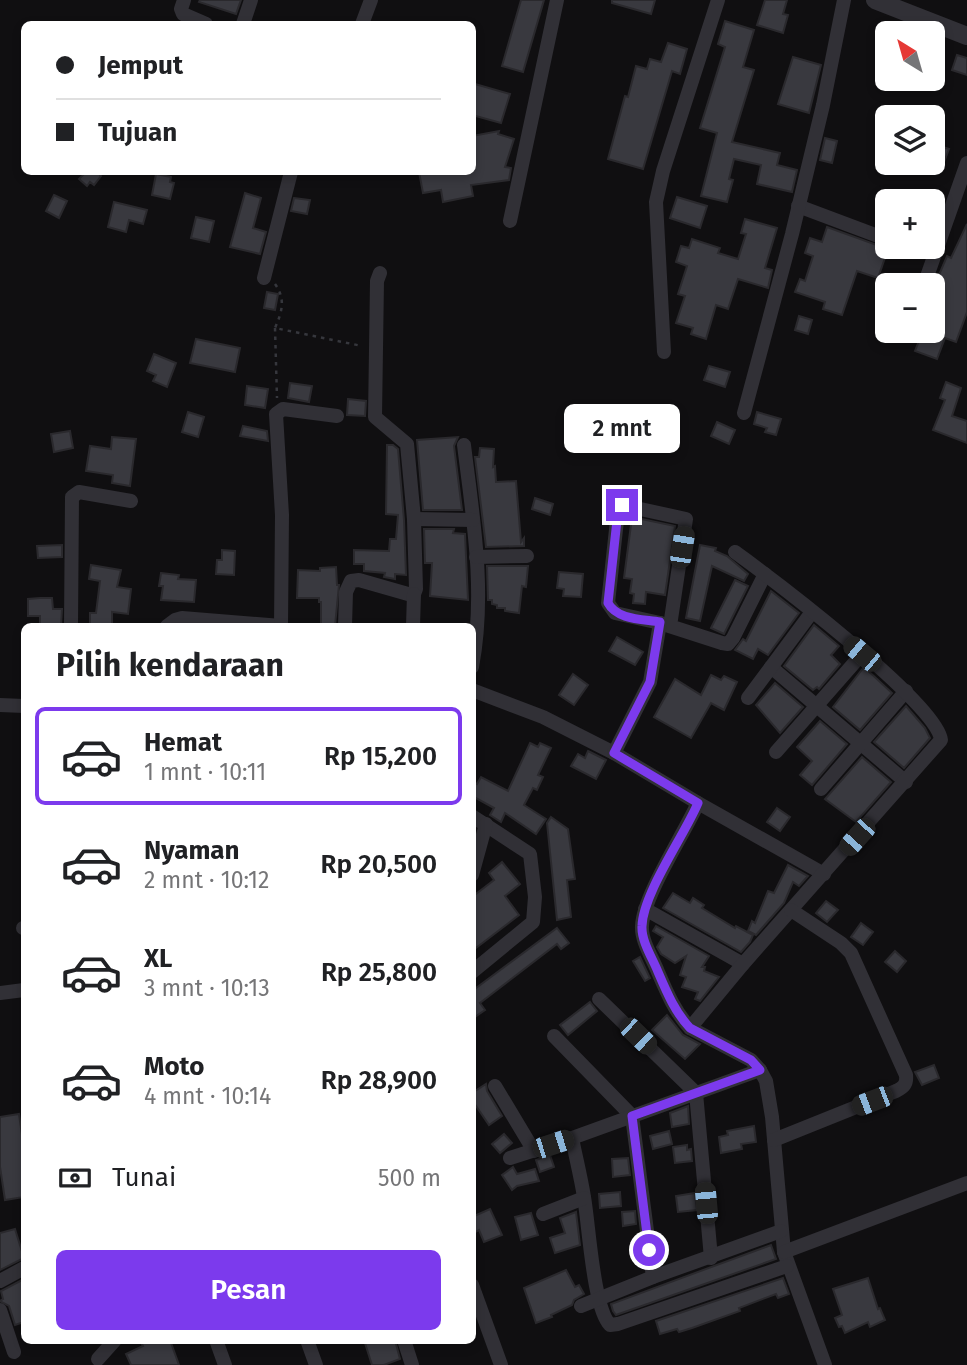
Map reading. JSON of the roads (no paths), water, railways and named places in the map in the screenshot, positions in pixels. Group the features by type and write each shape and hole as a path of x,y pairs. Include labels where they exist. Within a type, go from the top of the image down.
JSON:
{"street":[{"path":"184,0 181,9 183,14 196,21"},
{"path":"244,21 251,0"},
{"path":"363,21 371,0"},
{"path":"510,221 557,0"},
{"path":"664,352 656,202 663,171 718,0"},
{"path":"744,413 823,105 844,0"},
{"path":"875,0 967,36"},
{"path":"928,273 967,163"},
{"path":"264,278 290,175"},
{"path":"798,206 875,235"},
{"path":"380,273 377,281 375,417 407,444 414,519 416,589 413,623"},
{"path":"281,623 282,515 277,412 283,409 337,416"},
{"path":"464,445 476,557 479,614 476,637"},
{"path":"71,623 72,497 79,492 131,501"},
{"path":"614,753 650,682 665,624 686,519 622,505 618,511 608,603 611,610 619,614 665,624 722,643 730,643 765,574"},
{"path":"414,519 472,520"},
{"path":"690,1028 743,964 940,744 941,736 906,691 735,552"},
{"path":"476,557 527,556"},
{"path":"345,623 346,592 351,581 359,580 414,594"},
{"path":"748,698 812,612"},
{"path":"171,623 182,618 244,623"},
{"path":"776,751 862,654"},
{"path":"771,667 906,782"},
{"path":"821,789 906,691"},
{"path":"476,692 544,717 614,753 824,874"},
{"path":"0,705 21,706"},
{"path":"698,803 646,909 642,927 644,939 669,999 690,1028 751,1060 760,1070 768,1088 785,1259 825,1365"},
{"path":"476,818 530,855 536,914 529,926 476,969"},
{"path":"476,860 486,824"},
{"path":"646,909 743,964"},
{"path":"774,1140 896,1091 904,1087 906,1082 906,1075 851,953 841,943 791,910"},
{"path":"0,993 21,990"},
{"path":"599,999 695,1093 711,1258"},
{"path":"554,1036 632,1116 653,1277"},
{"path":"510,1158 760,1070"},
{"path":"495,1086 534,1151"},
{"path":"572,1138 584,1198 598,1298 606,1321 612,1325 785,1259 967,1183"},
{"path":"543,1214 584,1198"},
{"path":"581,1306 781,1231"},
{"path":"0,1282 21,1270"},
{"path":"476,1296 501,1365"},
{"path":"0,1310 14,1352"},
{"path":"98,1359 111,1344"},
{"path":"217,1344 225,1365"},
{"path":"308,1344 316,1365"},
{"path":"405,1344 412,1365"}]}
